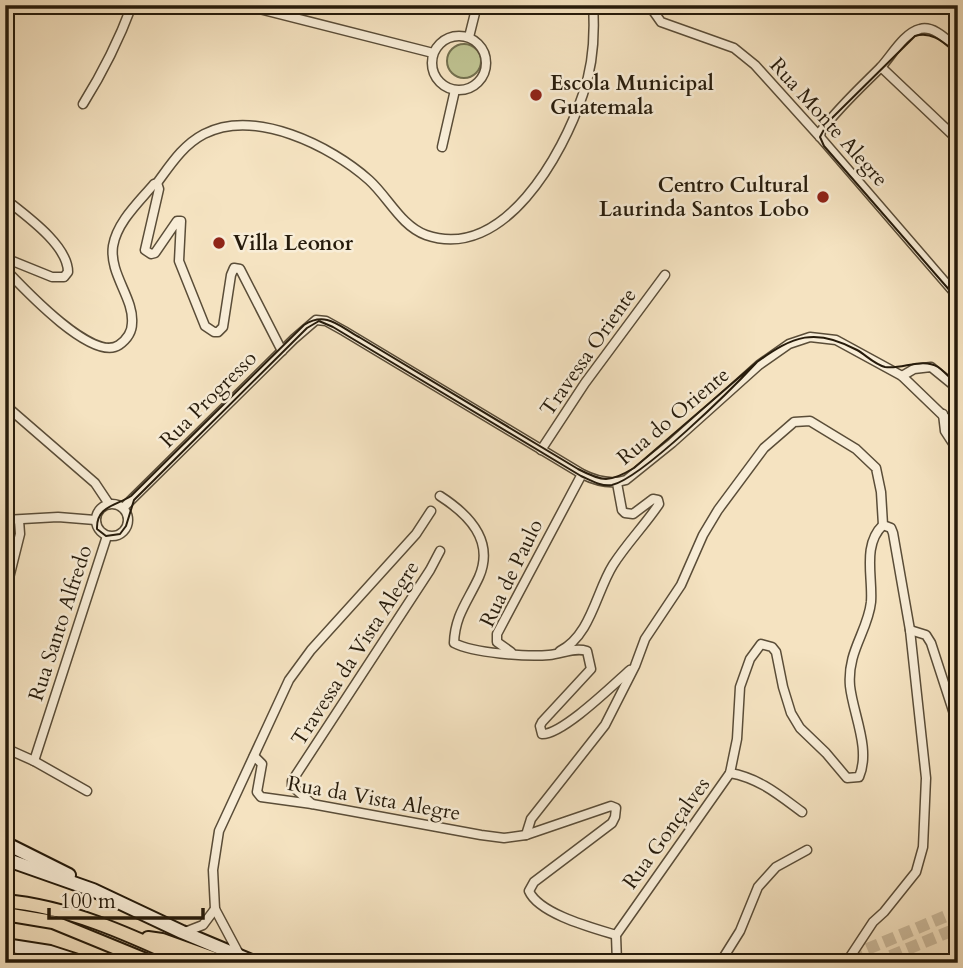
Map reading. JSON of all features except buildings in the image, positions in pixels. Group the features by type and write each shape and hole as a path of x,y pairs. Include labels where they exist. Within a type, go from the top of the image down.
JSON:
{"main road":[{"path":"5,843 55,867 93,890"},
{"path":"5,859 93,890 256,963"},
{"path":"5,901 60,911 127,934 191,963"},
{"path":"5,914 53,922 153,963"},
{"path":"127,934 162,940 226,963"},
{"path":"5,945 50,952 84,963"}],"street":[{"path":"83,104 120,38 132,5"},
{"path":"244,5 433,53"},
{"path":"469,37 477,5"},
{"path":"5,269 87,343 100,348 114,348 123,342 132,325 132,314 116,269 114,244 121,225 176,156 205,133 223,127 243,125 291,135 344,159 371,181 398,214 422,234 445,240 472,236 495,224 526,200 554,160 584,94 593,49 593,5"},
{"name":"Rua Monte Alegre","path":"649,5 661,22 734,48 755,65 956,290"},
{"path":"820,137 829,120 911,33 921,28 936,32 958,49"},
{"path":"450,37 469,37 485,52 486,69 477,84 470,88 456,90 444,86 433,71 433,53 437,46 450,37"},
{"path":"881,67 958,141"},
{"path":"442,147 456,90"},
{"path":"157,183 159,189 145,250 151,254 155,253 177,221 181,221 179,261 205,326 214,332 223,327 231,275 234,268 240,268 282,351"},
{"path":"5,199 55,243 66,256 68,272 64,277 52,277 5,258"},
{"name":"Travessa Oriente","path":"541,450 585,383 665,275"},
{"name":"Rua Progresso","path":"123,508 304,329 316,320 321,320"},
{"name":"Rua do Oriente","path":"321,320 344,331 591,479 617,483 626,480 759,365 789,344 810,337 836,340 902,376 958,430"},
{"path":"902,376 914,369 930,367 958,388"},
{"path":"5,405 95,483 109,504 123,508 127,516 127,527 119,535 107,536 99,531 95,520 99,510 109,504"},
{"path":"943,414 945,431 958,451"},
{"path":"526,835 531,819 605,725 635,666 645,639 681,585 703,535 718,510 764,448 794,422 811,422 856,449 876,468 883,525 891,528 893,533 910,630 926,778 923,847 916,872 873,922 846,963"},
{"name":"Rua de Paulo","path":"514,655 497,642 496,634 582,474"},
{"path":"555,654 565,649 577,637 611,569 659,504 659,500 653,499 633,514 625,513 622,510 617,483"},
{"name":"Rua de Paulo","path":"440,496 469,517 478,531 482,553 482,570 460,610 454,641 456,645 514,655"},
{"path":"240,956 215,909 213,870 219,831 289,680 311,650 416,534 431,511"},
{"path":"5,520 58,517 95,520"},
{"path":"5,579 9,578 20,534 19,520"},
{"name":"Rua Gonçalves","path":"616,935 730,773 737,739 742,677 753,653 764,643 776,652 791,713 800,728 847,778 859,777 863,764 850,684 851,671 853,656 871,605 871,550 883,525"},
{"name":"Rua Santo Alfredo","path":"34,761 107,536"},
{"name":"Travessa da Vista Alegre","path":"312,804 292,786 292,781 440,551"},
{"path":"910,630 926,635 931,643 958,726"},
{"path":"514,655 585,650 591,669 542,722 540,732 546,735 574,719 635,666"},
{"path":"5,748 87,791"},
{"name":"Rua da Vista Alegre","path":"254,756 262,764 257,792 261,797 481,835 504,838 526,835 611,806 616,808 612,823 534,882 529,891 535,900 573,923 616,935"},
{"path":"730,773 762,783 802,812"},
{"path":"720,963 740,931 758,887 776,867 807,850"},
{"path":"182,932 203,925 215,909"},
{"path":"616,935 617,963"}],"green space":[{"path":"464,44 476,49 481,61 476,73 464,78 452,73 447,61 452,49"}],"tunnel":[{"path":"834,963 958,911"},
{"path":"874,963 958,928"}],"tram line":[{"path":"958,54 933,37 915,36 828,122 820,137 824,146 958,300"},
{"path":"757,362 665,450 626,479 612,485 604,485 581,476 319,321 307,328 134,500 126,526 120,534 106,536 97,529 103,511 131,496 304,325 319,319 339,325 578,469 606,479 634,468 757,362 793,341 816,337 829,339 857,350 885,367 932,364 958,386"}],"place":[{"name":"Escola Municipal Guatemala","path":"536,95"},
{"name":"Centro Cultural Laurinda Santos Lobo","path":"823,197"},
{"name":"Villa Leonor","path":"219,243"}]}
